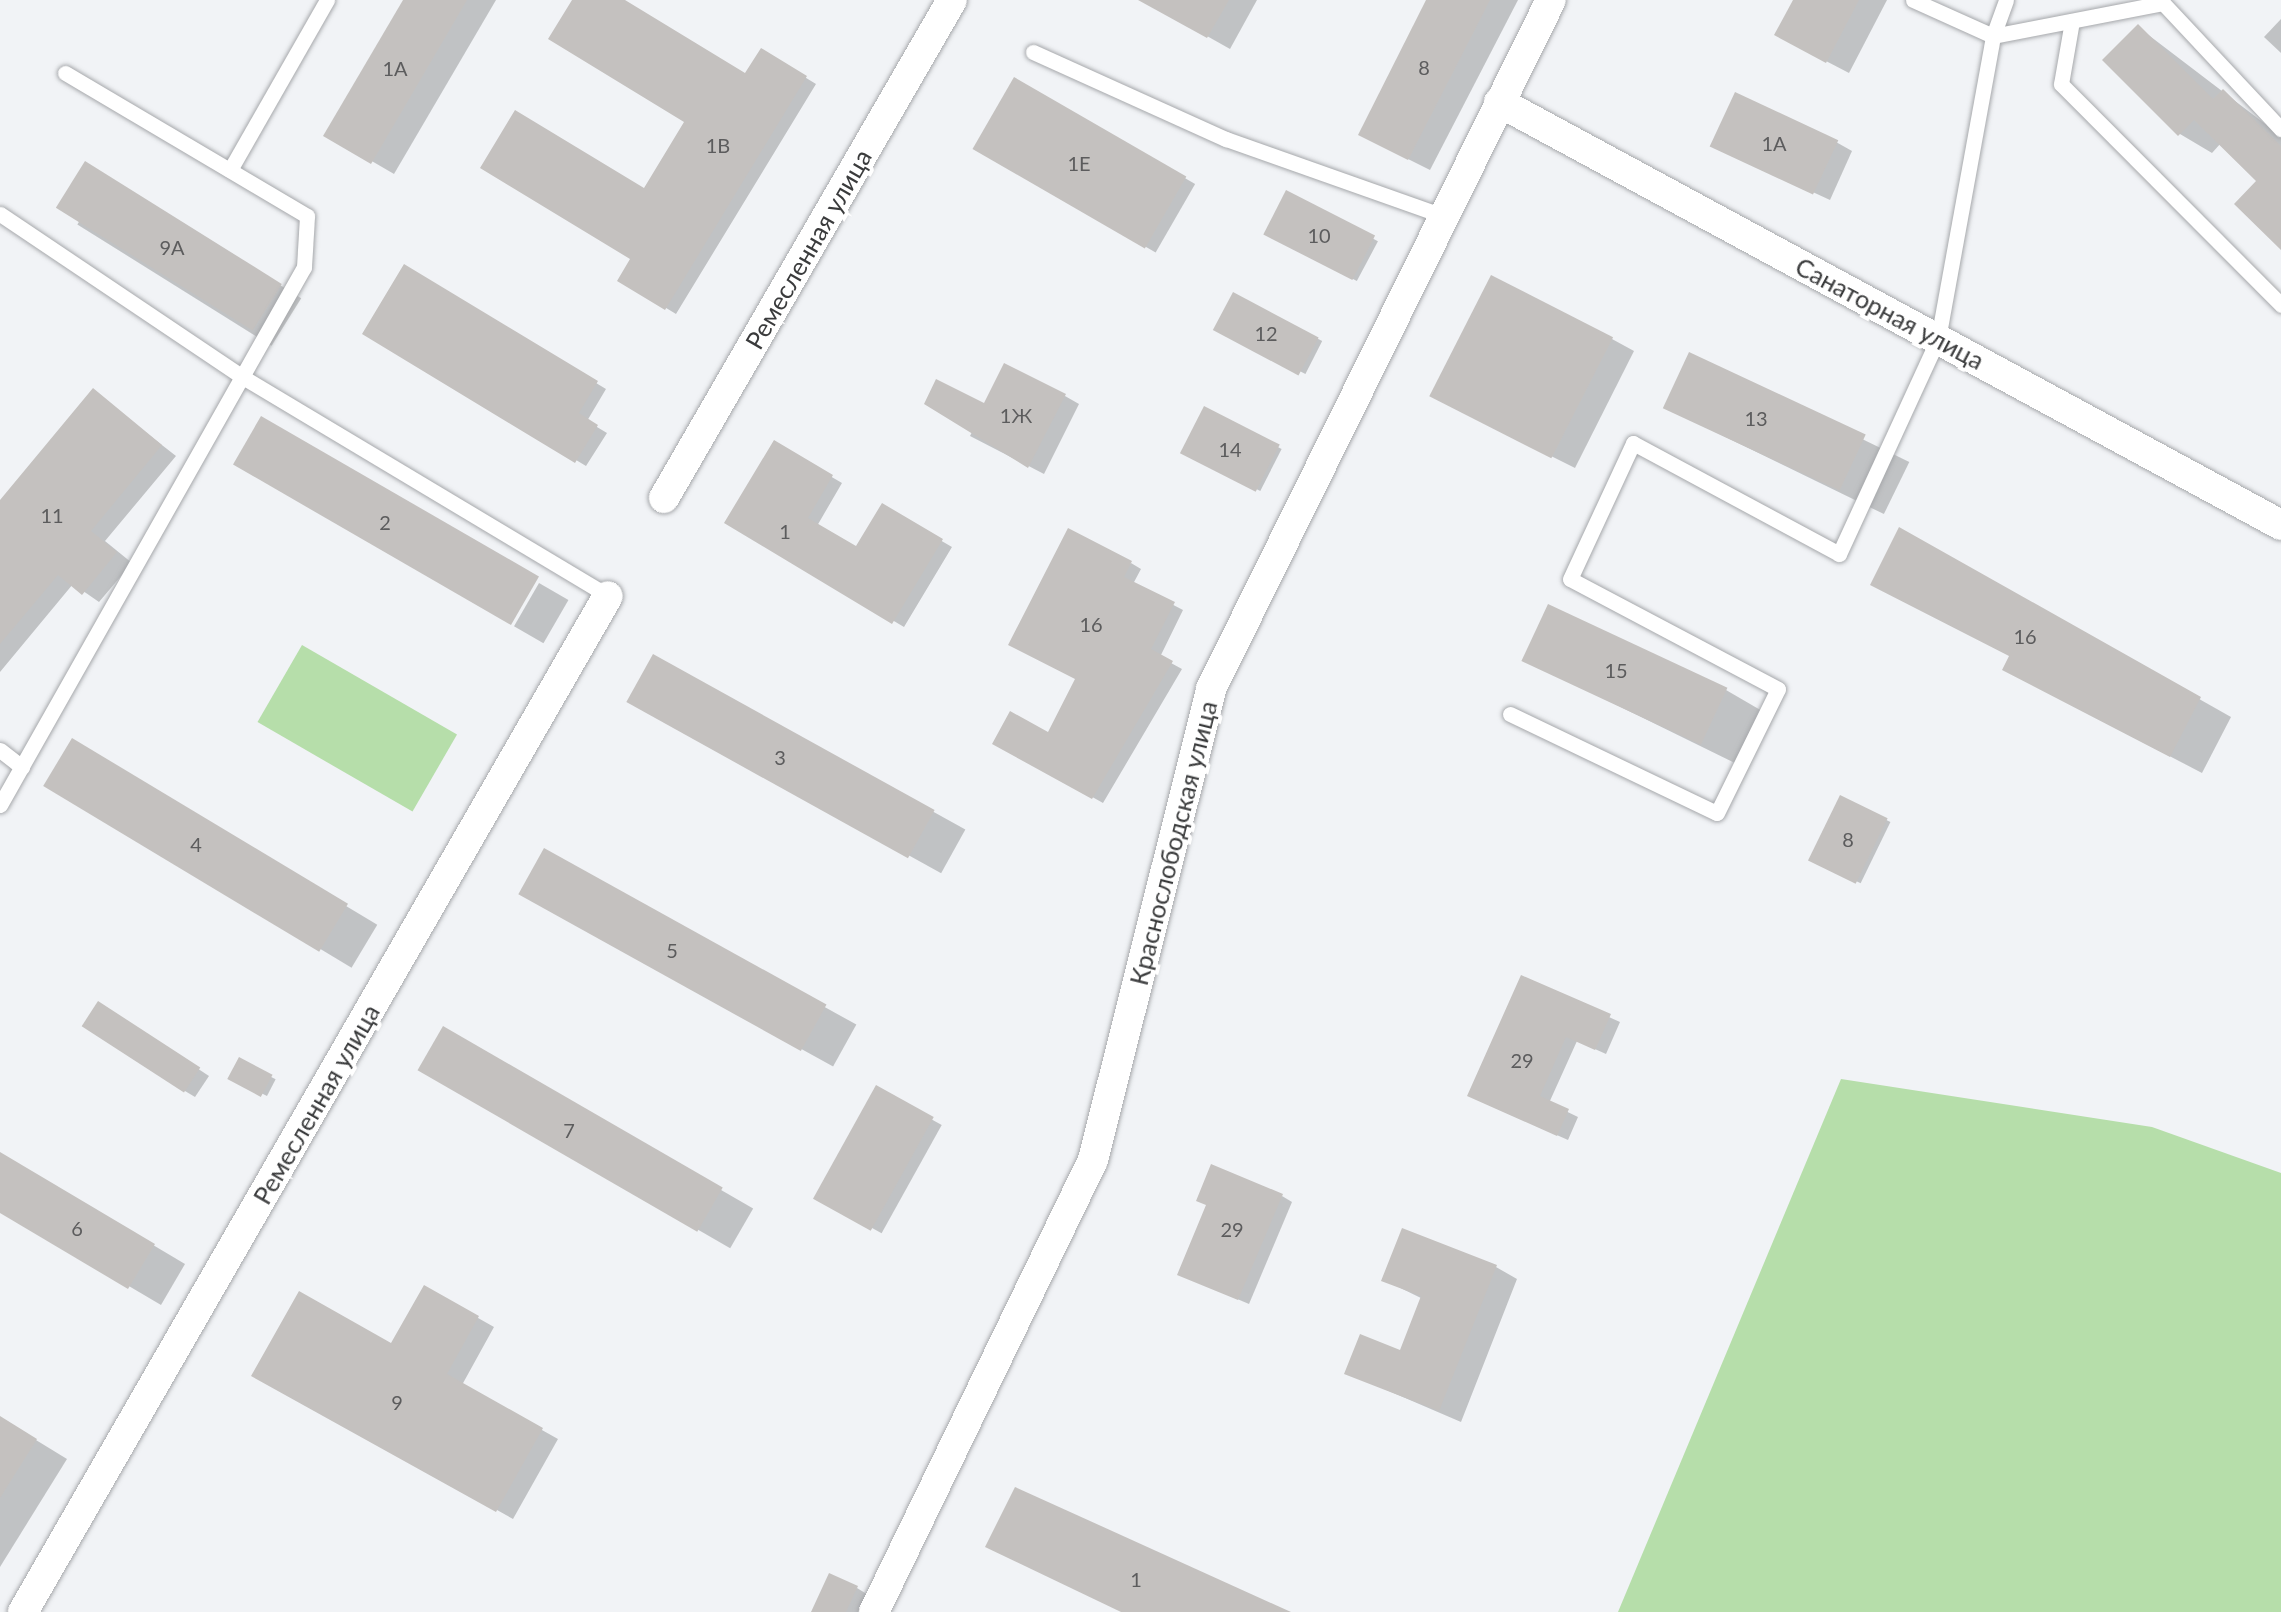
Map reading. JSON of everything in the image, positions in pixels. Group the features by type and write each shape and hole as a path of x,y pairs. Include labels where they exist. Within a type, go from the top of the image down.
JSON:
{"street":[{"name":"Ремесленная улица","path":"664,498 952,0"},
{"name":"Краснослободская улица","path":"885,1605 1094,1160 1211,689 1551,0"},
{"name":"Санаторная улица","path":"1500,102 2281,525"},
{"name":"Ремесленная улица","path":"23,1612 608,596"}],"lane":[{"path":"230,170 327,0"},
{"path":"1913,0 1993,36 2162,3 2281,128"},
{"path":"1510,714 1717,813 1778,690 1570,579 1633,443 1840,554 1938,339 1993,36 2006,0"},
{"path":"2072,20 2061,84 2281,305"},
{"path":"1034,52 1226,140 1443,216"},
{"path":"0,805 246,379 304,267 307,216 66,73"},
{"path":"0,214 246,379 608,596"},
{"path":"0,750 22,767"}],"green space":[{"path":"302,645 457,734 413,812 258,722"},
{"path":"1841,1079 2152,1127 2281,1173 2281,1612 1618,1612"}],"building":[{"path":"403,0 467,0 371,164 323,136"},
{"path":"572,0 625,0 745,73 761,48 807,76 665,310 617,281 630,259 480,168 515,110 644,188 684,122 548,39"},
{"path":"1138,0 1229,0 1207,38"},
{"path":"1426,0 1490,0 1408,160 1358,135"},
{"path":"1793,0 1859,0 1826,63 1774,35"},
{"path":"2138,24 2213,99 2223,89 2281,146 2281,250 2234,204 2256,181 2194,120 2178,136 2102,60"},
{"path":"1014,77 1186,176 1145,248 972,149"},
{"path":"1735,92 1838,140 1813,195 1710,146"},
{"path":"85,161 282,284 253,331 56,208"},
{"path":"1286,190 1375,235 1352,280 1263,235"},
{"path":"404,264 598,381 579,413 598,425 575,463 362,334"},
{"path":"1491,275 1613,337 1551,458 1429,396"},
{"path":"1233,292 1319,338 1298,376 1213,330"},
{"path":"1689,352 1866,434 1840,491 1663,408"},
{"path":"1004,363 1066,394 1028,468 924,404 936,379 984,403"},
{"path":"93,388 162,445 91,531 117,552 82,595 58,575 0,644 0,500"},
{"path":"1204,406 1280,445 1256,492 1180,453"},
{"path":"261,416 539,576 511,625 233,464"},
{"path":"774,440 833,475 808,518 856,546 882,503 943,539 892,624 724,523"},
{"path":"1899,527 2201,697 2170,757 2002,670 2009,656 1870,585"},
{"path":"1068,528 1132,561 1124,577 1175,602 1151,649 1173,661 1092,799 992,744 1010,711 1048,732 1075,679 1008,645"},
{"path":"1548,604 1727,688 1701,745 1521,661"},
{"path":"653,654 935,810 908,858 626,702"},
{"path":"72,738 348,904 319,952 43,786"},
{"path":"1840,795 1888,818 1856,884 1808,861"},
{"path":"544,848 827,1005 801,1051 518,894"},
{"path":"1521,975 1611,1014 1595,1050 1566,1037 1540,1096 1569,1109 1557,1136 1467,1096"},
{"path":"98,1001 200,1067 184,1093 82,1026"},
{"path":"443,1026 723,1188 697,1232 418,1070"},
{"path":"239,1057 273,1075 261,1097 227,1079"},
{"path":"876,1085 934,1117 871,1231 813,1199"},
{"path":"0,1152 155,1244 128,1289 0,1213"},
{"path":"1211,1164 1283,1194 1238,1300 1177,1275 1206,1205 1196,1201"},
{"path":"1402,1228 1497,1265 1439,1411 1344,1374 1360,1334 1400,1350 1421,1296 1381,1281"},
{"path":"424,1285 479,1316 447,1374 543,1428 496,1512 251,1376 299,1291 391,1343"},
{"path":"0,1416 37,1439 0,1498"},
{"path":"1015,1487 1291,1612 1121,1612 985,1547"},
{"path":"829,1573 858,1586 846,1612 811,1612"}]}
